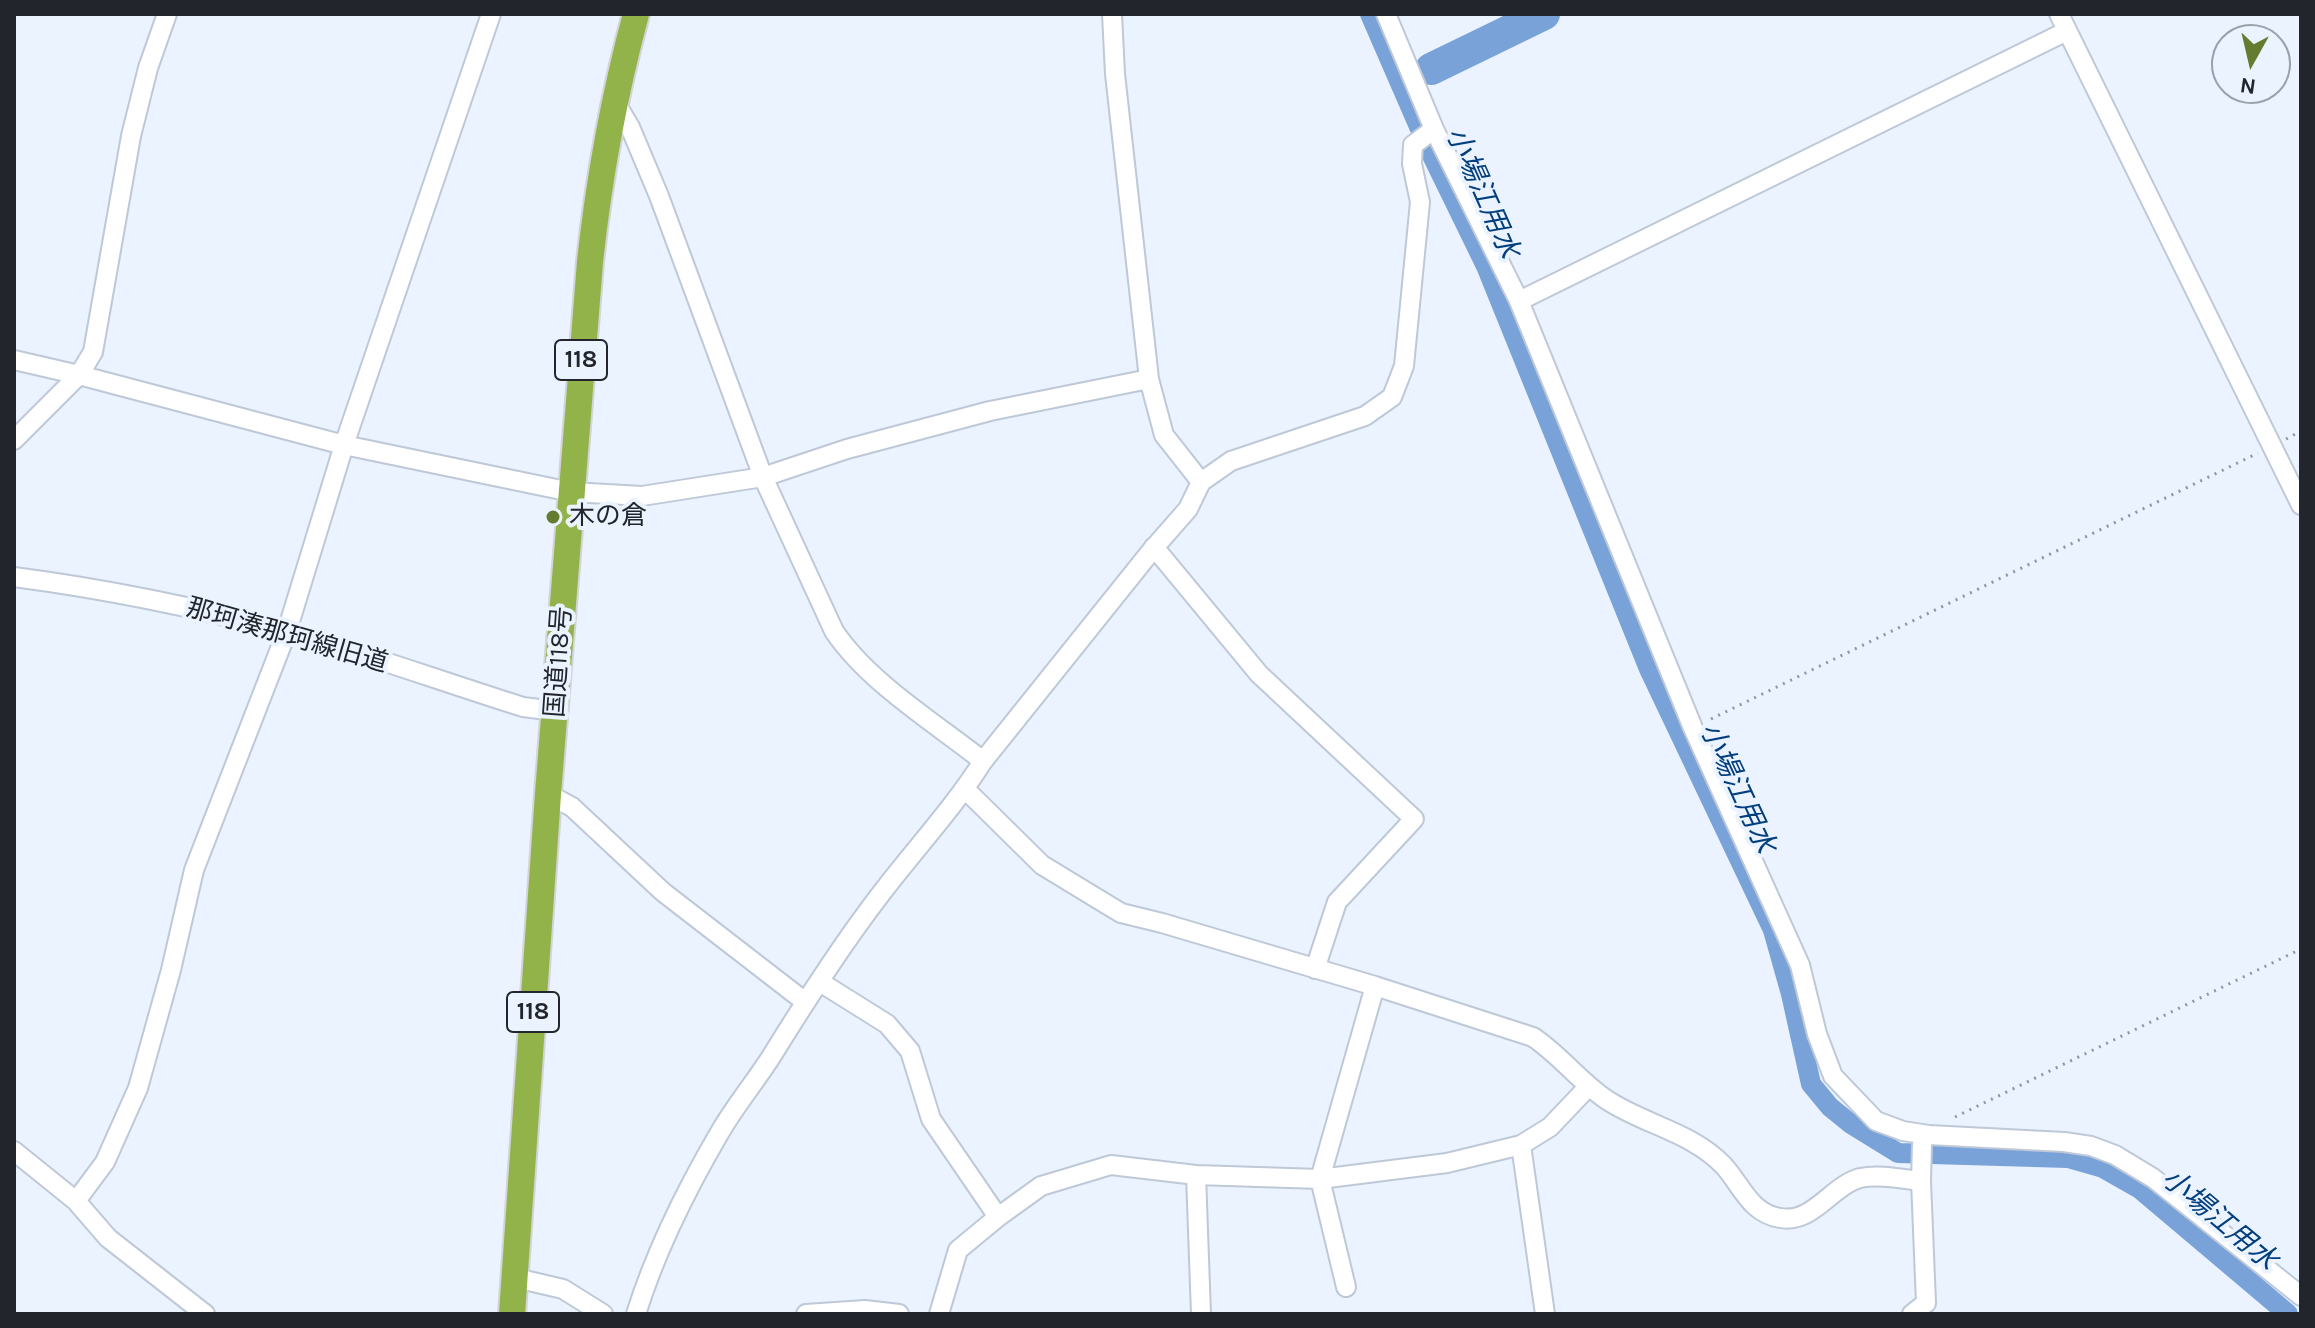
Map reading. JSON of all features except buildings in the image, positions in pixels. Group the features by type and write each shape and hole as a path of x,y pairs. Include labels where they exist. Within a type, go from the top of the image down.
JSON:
{"highway":[{"name":"国道118号","path":"506,1311 516,1278 548,794 590,262 599,179 614,100 636,14"}],"street":[{"path":"14,440 79,375 93,352 131,136 148,68 167,14"},
{"path":"76,1201 105,1162 138,1088 171,970 194,870 287,631 344,445 491,14"},
{"path":"636,14 646,14"},
{"path":"1112,14 1115,74 1149,379 1164,435 1201,482"},
{"path":"1386,14 1424,136 1519,301 1693,728 1800,965 1817,1034 1833,1076 1876,1121 1926,1140 2064,1142 2091,1146 2115,1155 2153,1178 2301,1296"},
{"path":"1519,301 2063,22 2301,505"},
{"path":"614,100 630,127 659,196 763,477 834,631 847,652 871,674 983,761"},
{"path":"636,1314 650,1271 688,1189 721,1130 804,1001 878,897 965,789 983,761 1188,509 1201,482 1231,461 1365,416 1392,397 1404,366 1420,202 1412,164 1424,136"},
{"path":"14,360 344,445 571,492 642,496 763,477 847,449 990,411 1149,379"},
{"path":"1154,547 1259,674 1414,819 1337,902 1315,969"},
{"name":"那珂湊那珂線旧道","path":"14,577 172,603 287,631 523,707 555,711"},
{"path":"965,789 1042,865 1121,913 1375,986 1533,1037 1550,1048 1589,1086 1629,1113 1680,1134 1703,1148 1723,1165 1750,1203 1765,1213 1782,1219 1802,1216 1840,1187 1860,1178 1921,1175"},
{"path":"548,794 572,807 663,892 804,1001"},
{"path":"820,982 887,1024 910,1051 931,1119 998,1217"},
{"path":"1346,1287 1320,1179 1375,986"},
{"path":"939,1314 958,1250 1041,1186 1111,1165 1196,1175 1320,1179 1447,1163 1521,1145 1550,1127 1589,1086"},
{"path":"1912,1314 1926,1303 1921,1175 1926,1140"},
{"path":"1521,1145 1545,1314"},
{"path":"14,1151 76,1201 108,1238 205,1314"},
{"path":"1196,1175 1201,1314"},
{"path":"516,1278 563,1289 603,1314"},
{"path":"806,1314 865,1310 899,1314"}],"path":[{"path":"1693,728 2272,446"},
{"path":"1926,1140 1950,1120 2301,949"}],"waterway":[{"name":"小場江用水","path":"1370,14 1427,145 1486,266 1649,669 1773,930 1811,1084 1830,1107 1851,1124 1898,1153 2068,1158 2103,1168 2140,1189 2288,1314"},
{"path":"1431,69 1544,14"}],"place":[{"name":"木の倉","path":"553,517"}]}
